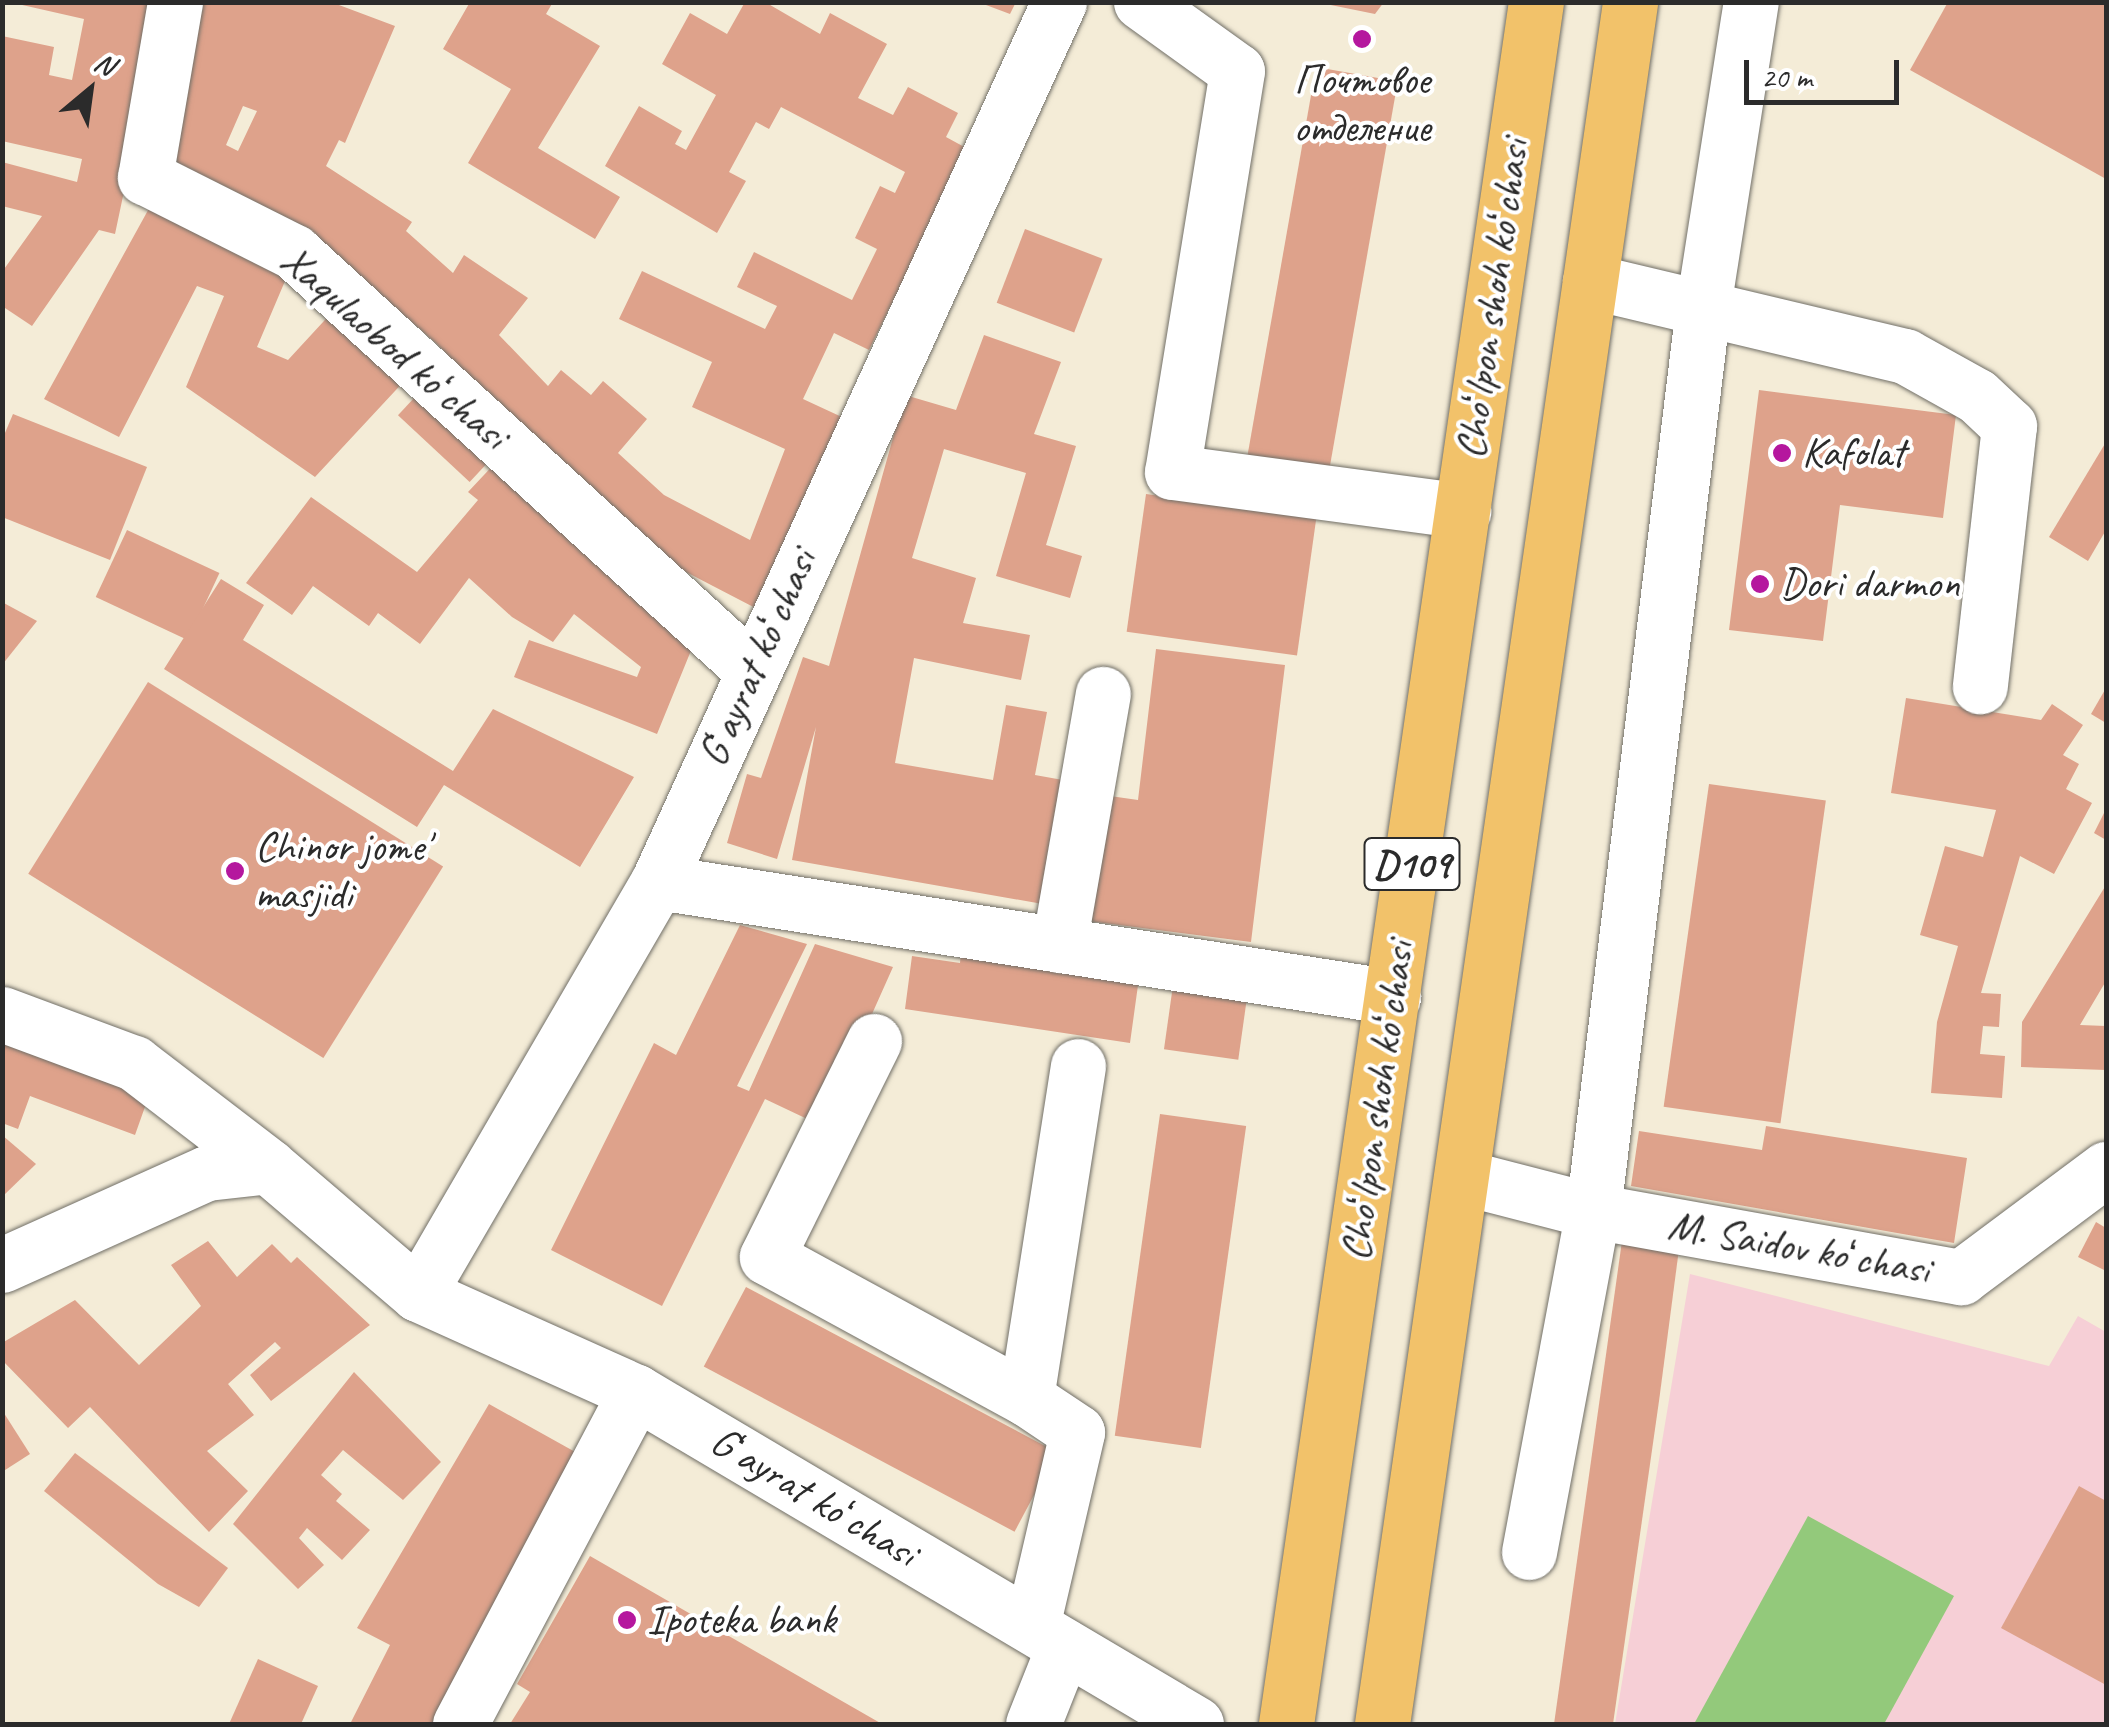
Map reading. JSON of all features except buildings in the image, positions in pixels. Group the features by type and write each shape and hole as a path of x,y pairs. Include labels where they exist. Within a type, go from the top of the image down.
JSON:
{"main road":[{"name":"Choʻlpon shoh koʻchasi","path":"1286,1724 1536,2"},
{"name":"D109","path":"1382,1724 1630,2"}],"street":[{"name":"Xaqulaobod koʻchasi","path":"176,2 145,178 294,252 752,670"},
{"name":"Gʻayrat koʻchasi","path":"418,1294 658,882 1060,2"},
{"path":"1141,2 1237,71 1172,472 1463,511"},
{"path":"1529,1552 1592,1211 1703,307 1750,2"},
{"path":"1590,281 1906,356 1977,396 2009,426 1980,686"},
{"path":"1059,944 1103,694"},
{"path":"658,882 1393,997"},
{"name":"Gʻayrat koʻchasi","path":"2,1014 134,1063 268,1166 418,1294 636,1392 1196,1724"},
{"path":"874,1041 766,1257 1026,1398 1076,1432 1033,1724"},
{"path":"1026,1398 1078,1066"},
{"path":"2,1264 208,1173 268,1166"},
{"name":"M. Saidov koʻchasi","path":"1462,1177 1592,1211 1962,1277 2106,1170"},
{"path":"460,1724 636,1392"}],"shaded area":[{"path":"1690,1274 2049,1366 2078,1316 2106,1332 2106,1724 1615,1724"}],"green space":[{"path":"1808,1516 1954,1596 1884,1724 1694,1724"}],"place":[{"name":"Почтовое отделение","path":"1362,39"},
{"name":"Kafolat","path":"1782,453"},
{"name":"Dori darmon","path":"1760,584"},
{"name":"Chinor jome' masjidi","path":"235,871"},
{"name":"Ipoteka bank","path":"627,1620"}]}
